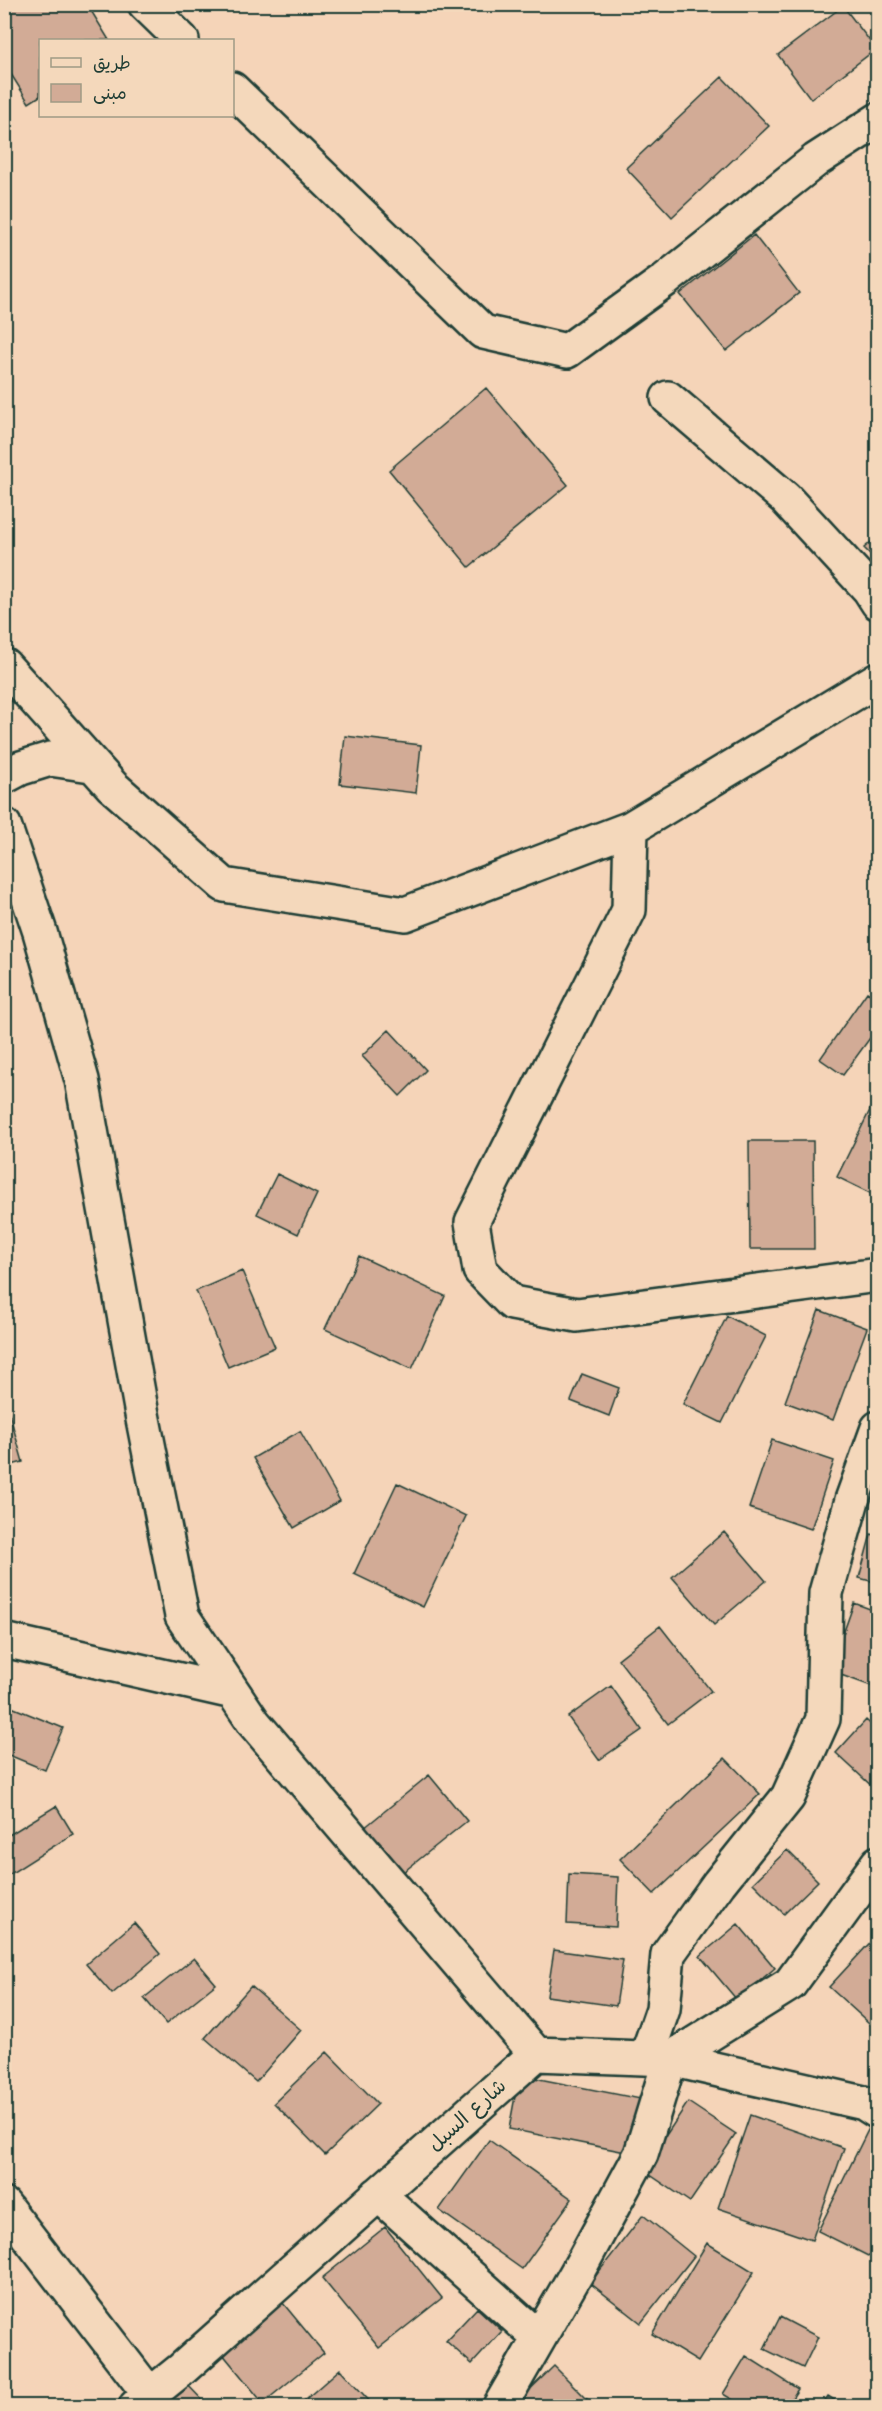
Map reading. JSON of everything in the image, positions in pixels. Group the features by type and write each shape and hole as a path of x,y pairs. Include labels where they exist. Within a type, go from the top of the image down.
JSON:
{"street":[{"path":"145,4 181,39"},
{"path":"234,91 483,332 567,351 665,280 816,160 878,120"},
{"path":"668,398 785,498 868,588 878,603"},
{"path":"4,664 112,786 224,885 405,914 631,828 878,679"},
{"path":"4,777 21,768 50,759 92,765"},
{"path":"4,825 40,932 82,1080 141,1409 182,1616 254,1723 537,2054 658,2059 864,2103 878,2112"},
{"path":"631,828 629,910 472,1222 480,1270 512,1303 577,1315 878,1275"},
{"path":"500,2406 641,2154 658,2059 668,1954 719,1883 788,1797 823,1719 826,1593 852,1500 878,1428"},
{"path":"4,1640 233,1692"},
{"path":"658,2059 790,1984 878,1863"},
{"name":"شارع السبل","path":"143,2401 537,2054"},
{"path":"378,2194 539,2338"},
{"path":"4,2205 143,2401"}],"building":[{"path":"4,4 87,4 108,39 39,39 39,97 29,103 4,63"},
{"path":"843,6 876,49 811,99 778,55"},
{"path":"722,77 769,126 672,217 626,168"},
{"path":"754,235 799,293 726,351 680,294"},
{"path":"486,388 568,485 469,567 389,470"},
{"path":"878,536 878,562 864,548"},
{"path":"345,736 421,745 416,793 340,784"},
{"path":"867,992 878,999 878,1027 843,1075 820,1059"},
{"path":"389,1030 426,1070 400,1096 362,1056"},
{"path":"876,1098 878,1099 878,1197 837,1177"},
{"path":"749,1141 813,1141 814,1249 750,1249"},
{"path":"277,1174 317,1194 298,1234 257,1214"},
{"path":"359,1256 445,1296 412,1369 325,1329"},
{"path":"242,1271 275,1347 228,1367 196,1291"},
{"path":"819,1310 867,1328 833,1420 785,1402"},
{"path":"727,1316 766,1336 722,1423 683,1404"},
{"path":"582,1374 619,1388 609,1416 571,1401"},
{"path":"8,1409 23,1462 4,1467 4,1410"},
{"path":"300,1431 340,1501 294,1528 253,1458"},
{"path":"772,1440 834,1461 811,1529 749,1508"},
{"path":"397,1483 466,1516 423,1607 354,1574"},
{"path":"724,1532 766,1581 714,1625 672,1577"},
{"path":"871,1534 878,1536 878,1583 859,1578"},
{"path":"854,1603 878,1612 878,1678 874,1687 830,1671"},
{"path":"660,1626 711,1691 668,1724 618,1659"},
{"path":"611,1686 642,1730 599,1760 568,1717"},
{"path":"4,1704 63,1728 45,1770 4,1753"},
{"path":"866,1720 878,1731 876,1790 836,1753"},
{"path":"725,1758 760,1794 654,1894 620,1859"},
{"path":"429,1775 467,1821 401,1874 364,1828"},
{"path":"56,1806 73,1834 4,1878 4,1838"},
{"path":"787,1850 818,1881 784,1914 753,1883"},
{"path":"569,1874 618,1877 616,1927 567,1924"},
{"path":"134,1923 160,1954 112,1994 86,1964"},
{"path":"738,1924 775,1968 737,2000 700,1956"},
{"path":"878,1934 878,2031 829,1987"},
{"path":"554,1950 623,1960 616,2006 547,1996"},
{"path":"194,1958 216,1984 166,2024 144,1998"},
{"path":"251,1986 301,2030 256,2082 205,2038"},
{"path":"327,2052 378,2104 325,2155 274,2103"},
{"path":"519,2075 646,2100 636,2154 509,2129"},
{"path":"688,2102 736,2134 690,2202 643,2170"},
{"path":"750,2115 844,2148 812,2240 718,2208"},
{"path":"869,2128 878,2132 878,2261 818,2231"},
{"path":"489,2140 572,2199 522,2269 439,2210"},
{"path":"643,2215 694,2256 641,2323 590,2283"},
{"path":"385,2227 442,2298 379,2348 322,2278"},
{"path":"707,2243 754,2272 698,2362 652,2334"},
{"path":"282,2302 324,2353 263,2403 222,2353"},
{"path":"477,2308 502,2331 472,2364 446,2341"},
{"path":"780,2317 818,2337 803,2368 764,2349"},
{"path":"746,2356 798,2389 787,2406 743,2406 723,2394"},
{"path":"554,2366 594,2406 513,2406"},
{"path":"340,2369 374,2406 298,2406"},
{"path":"185,2382 208,2406 159,2406"},
{"path":"828,2396 844,2406 821,2406"}]}
